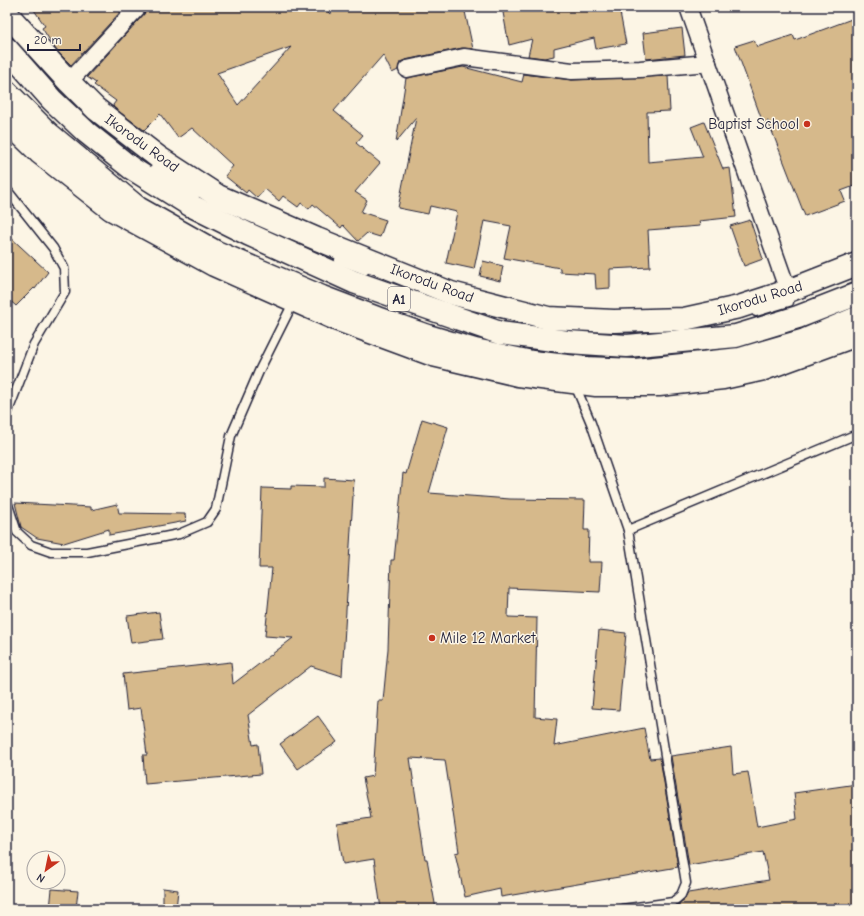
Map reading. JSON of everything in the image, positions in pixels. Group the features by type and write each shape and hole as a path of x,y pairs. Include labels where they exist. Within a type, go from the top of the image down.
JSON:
{"main road":[{"name":"Ikorodu Road","path":"7,14 63,81 96,109 146,147 218,196 317,239 451,293 548,318 614,321 684,319 791,295 857,264"},
{"name":"Ikorodu Road","path":"12,43 52,100 86,132 131,168 190,205 248,234 354,282 500,333 568,342 626,346 736,336 798,317 857,294"},
{"name":"A1","path":"7,92 48,133 138,208 216,252 357,310 428,336 475,350 532,362 585,368 635,370 740,359 805,340 857,318"},
{"path":"9,127 111,209 214,265 338,320 433,355 518,375 574,383 596,385 659,385 723,378 764,369 857,335"}],"street":[{"path":"63,81 138,7"},
{"path":"688,7 791,295"},
{"path":"406,69 464,57 572,71 640,69 708,63"}],"lane":[{"path":"7,26 12,43"},
{"path":"63,81 101,124"},
{"path":"147,162 177,184 223,208"},
{"path":"7,190 53,248 64,268 65,292 34,344 7,414"},
{"path":"331,256 375,274"},
{"path":"427,293 457,304"},
{"path":"745,316 791,295"},
{"path":"7,502 16,532 31,545 51,552 87,552 152,540 179,534 207,522 216,509 231,436 260,369 294,300"},
{"path":"529,322 596,329"},
{"path":"574,383 591,423 628,530 686,883 681,895 673,902 622,909"},
{"path":"628,530 857,434"}],"building":[{"path":"32,7 125,7 71,65 56,50 42,28 45,26"},
{"path":"147,7 323,7 330,14 340,7 464,7 473,49 462,48 405,60 400,62 398,70 392,73 383,55 334,111 363,135 356,143 380,163 355,192 367,200 361,212 386,220 380,237 367,233 358,241 343,225 341,228 313,204 309,209 301,203 298,207 283,196 279,201 265,189 257,198 248,190 246,193 225,176 233,166 192,128 178,138 160,114 144,130 114,108 113,105 116,101 94,85 96,83 87,77 145,13","holes":["291,47 238,105 217,73"]},
{"path":"502,7 619,7 626,44 596,49 594,38 554,48 554,56 544,58 528,56 532,39 509,45"},
{"name":"Baptist School","path":"857,17 857,185 841,191 845,201 805,216 768,121 763,123 735,46 754,40 757,47 793,35 795,40"},
{"path":"682,28 685,55 646,59 643,33"},
{"path":"463,67 522,82 524,74 572,80 668,76 670,111 647,112 648,162 703,157 691,127 704,122 723,169 730,168 736,217 699,221 700,226 648,230 650,267 610,269 610,288 596,289 595,274 560,272 560,268 504,258 511,226 484,221 474,269 446,263 457,212 430,206 428,214 398,208 416,118 396,142 406,78"},
{"path":"750,220 763,259 744,266 730,226"},
{"path":"7,234 48,272 35,289 34,288 16,306 7,298"},
{"path":"483,261 503,266 500,281 480,276"},
{"path":"422,419 448,427 429,493 510,499 585,500 584,530 589,530 588,562 602,562 600,592 509,588 508,617 537,618 535,717 557,719 554,746 644,728 650,759 660,758 678,867 501,897 500,889 465,897 455,853 459,852 445,760 410,758 425,859 427,859 436,909 381,909 374,859 343,864 337,823 371,818 363,778 373,776 378,701 383,701 388,649 391,560 394,560 403,473 406,474"},
{"path":"324,478 354,480 342,676 311,666 248,715 253,745 258,744 261,774 145,784 143,755 147,755 141,708 127,710 123,674 231,662 233,684 293,638 265,636 272,568 259,568 262,488 291,489 291,486 324,487"},
{"path":"15,503 91,507 91,510 117,504 119,513 185,514 186,521 109,535 109,529 64,543 37,538 21,527"},
{"path":"159,612 163,639 131,643 127,616"},
{"path":"599,630 626,633 619,710 592,708"},
{"path":"318,716 337,742 298,769 280,744"},
{"path":"731,747 733,774 748,772 757,827 797,819 794,793 857,784 857,909 662,909 676,906 685,899 688,893 769,880 763,852 689,865 671,756"},
{"path":"163,888 178,890 176,909 163,909"},
{"path":"52,890 78,891 76,909 50,909"}],"place":[{"name":"Baptist School","path":"807,124"},
{"name":"Mile 12 Market","path":"432,638"}]}
